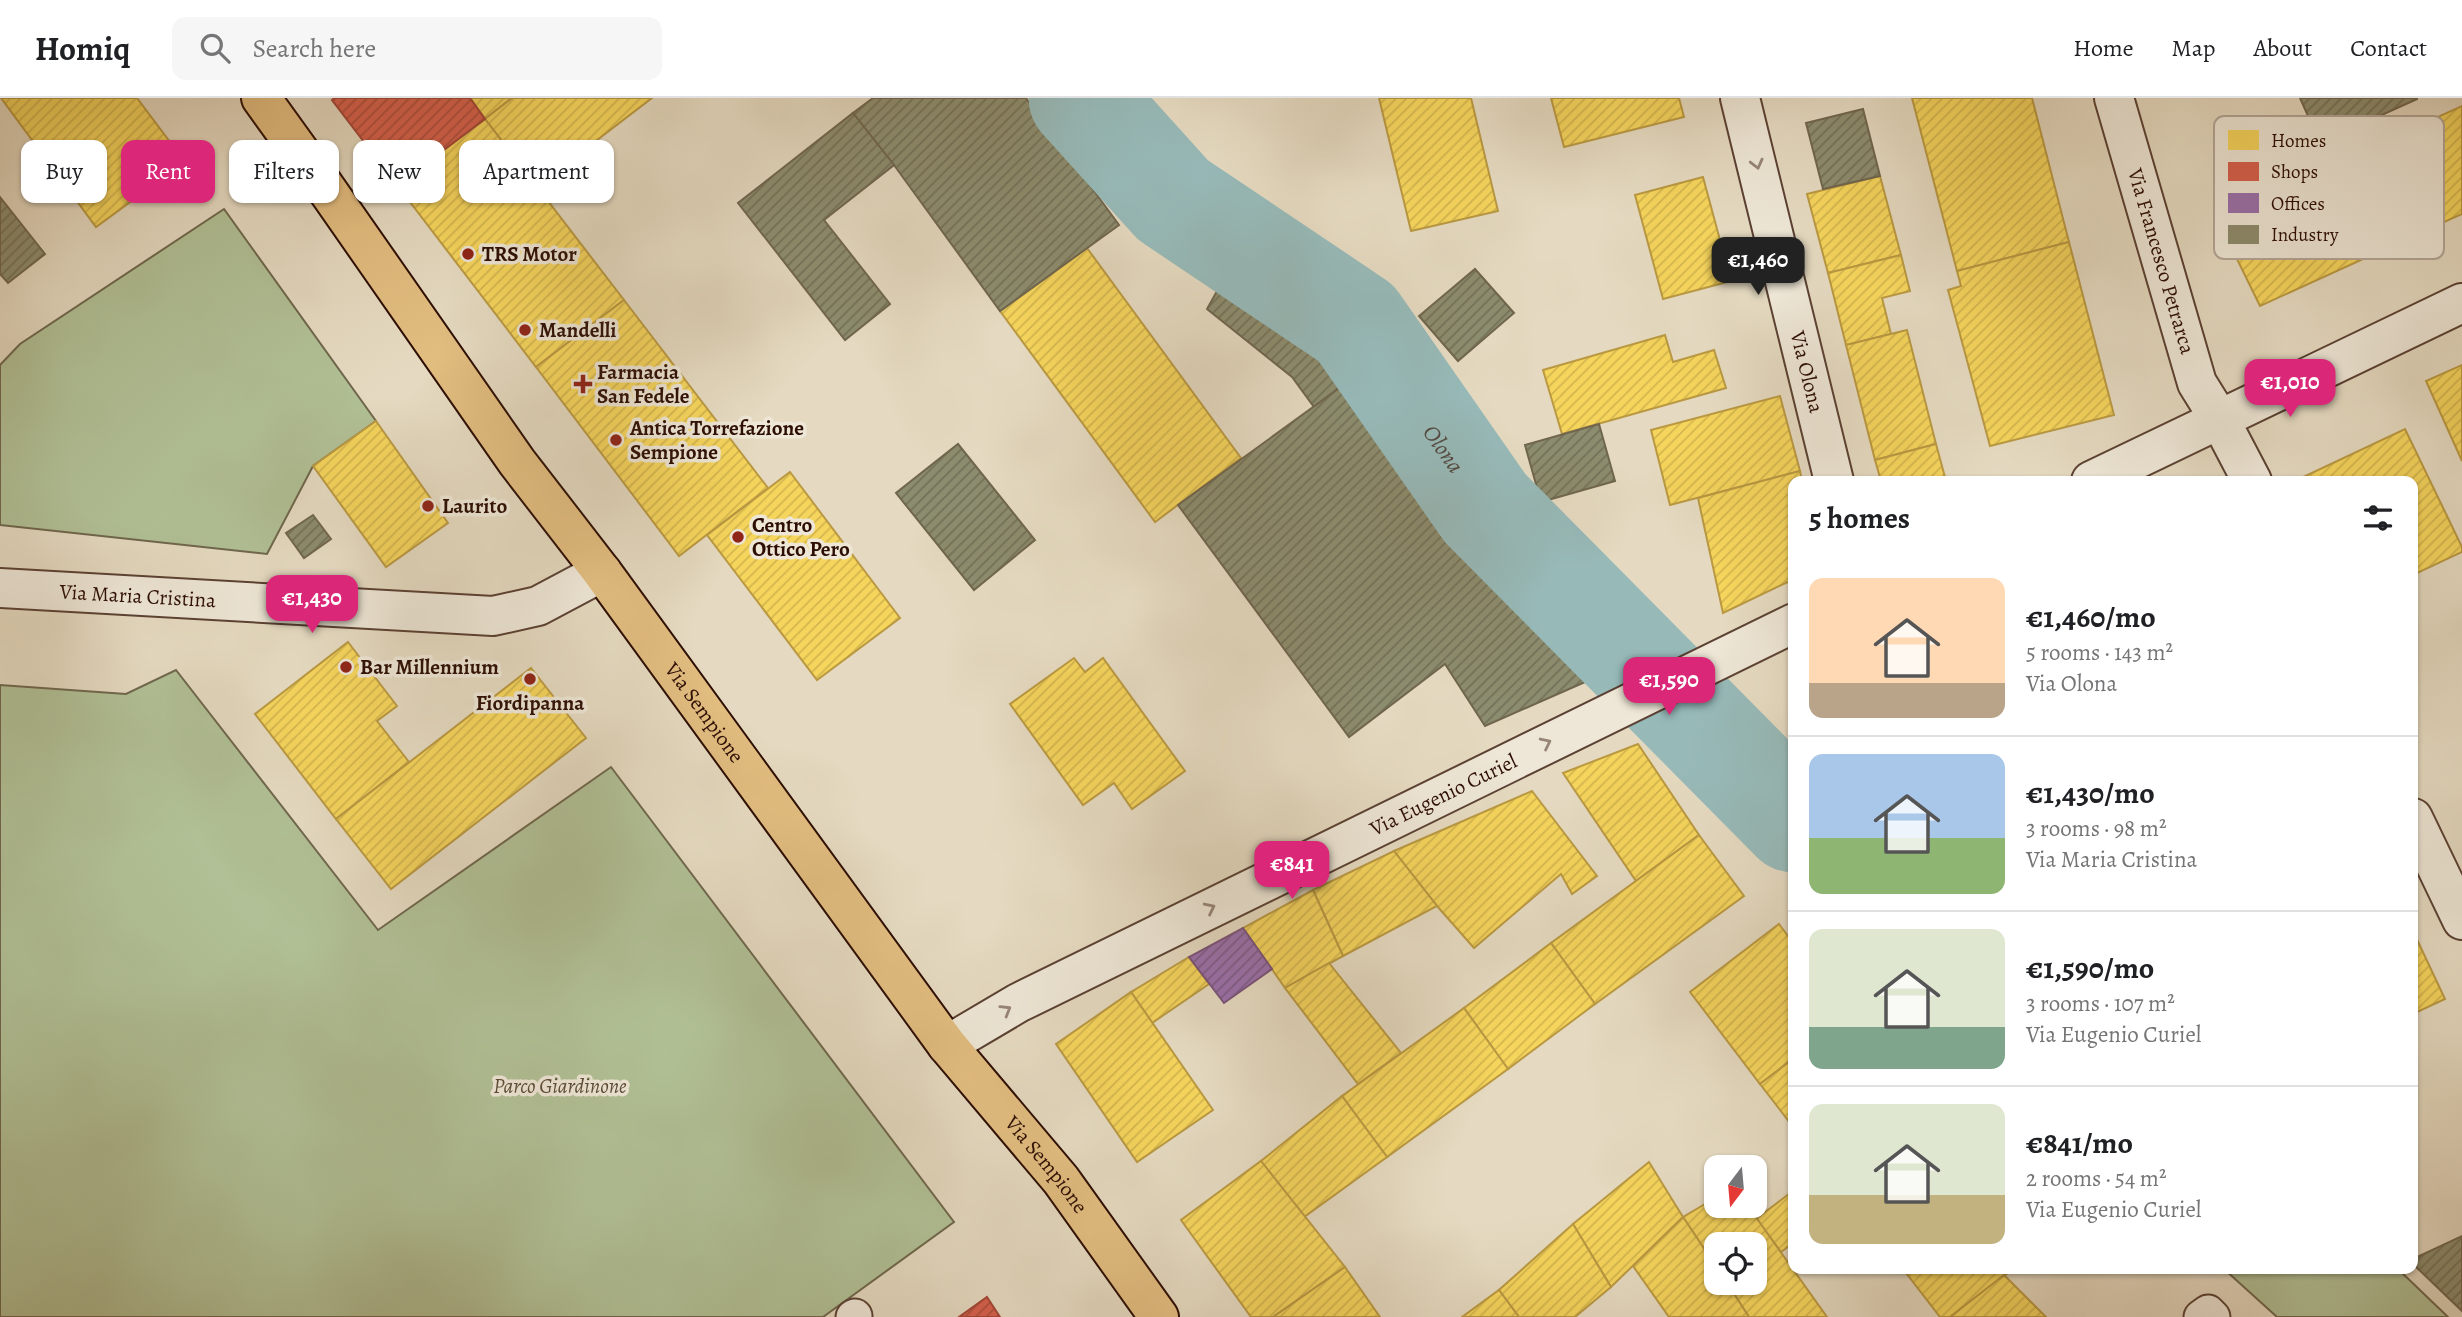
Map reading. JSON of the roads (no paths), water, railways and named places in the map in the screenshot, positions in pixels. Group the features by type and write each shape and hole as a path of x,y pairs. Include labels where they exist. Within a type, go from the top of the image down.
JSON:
{"main road":[{"name":"Via Sempione","path":"261,98 517,462 602,572 947,1045 1061,1180 1159,1317"}],"street":[{"name":"Via Olona","path":"1741,98 1833,476"},
{"name":"Via Francesco Petrarca","path":"2114,98 2197,383 2249,476"},
{"path":"2102,476 2462,303"},
{"name":"Via Maria Cristina","path":"0,588 493,616 538,606 602,572"},
{"name":"Via Eugenio Curiel","path":"947,1045 1018,1003 1788,626"},
{"path":"2418,828 2462,920"}],"lane":[{"path":"2200,1317 2208,1312 2213,1317"}],"waterway":[{"name":"Olona","path":"1081,98 1173,200 1356,323 1485,508 1788,814"}],"place":[{"name":"TRS Motor","path":"468,254"},
{"name":"Mandelli","path":"525,330"},
{"name":"Farmacia San Fedele","path":"583,384"},
{"name":"Antica Torrefazione Sempione","path":"616,440"},
{"name":"Laurito","path":"428,506"},
{"name":"Centro Ottico Pero","path":"738,537"},
{"name":"Bar Millennium","path":"346,667"},
{"name":"Fiordipanna","path":"530,679"}],"park label":[{"name":"Parco Giardinone","path":"560,1086"}]}
